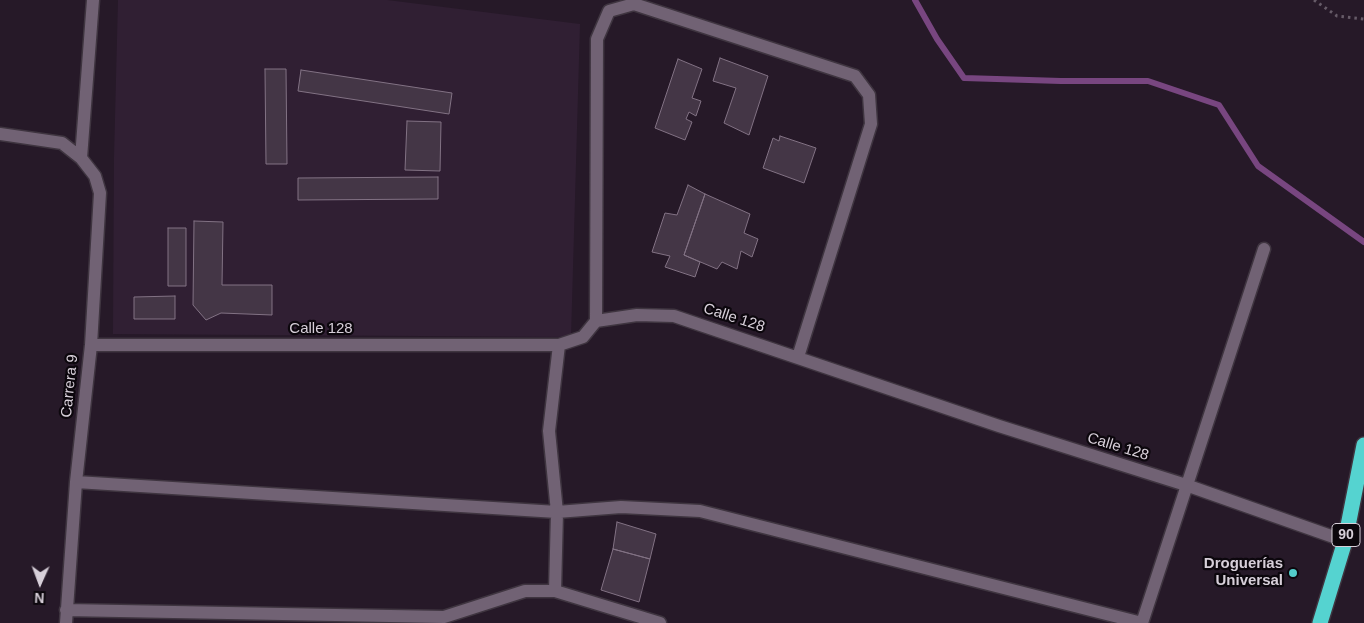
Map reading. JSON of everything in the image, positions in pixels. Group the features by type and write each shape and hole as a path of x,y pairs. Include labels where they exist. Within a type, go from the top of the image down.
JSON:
{"highway":[{"name":"90","path":"1320,623 1345,541 1364,445"}],"street":[{"path":"80,158 93,0"},
{"path":"596,320 597,39 609,11 634,4 855,76 869,95 871,124 798,357"},
{"name":"Carrera 9","path":"0,134 62,143 80,158 95,176 100,193 91,345 76,482 66,617"},
{"path":"76,482 556,512 621,507 700,511 1142,623 1264,249"},
{"name":"Calle 128","path":"91,345 559,345 583,337 596,320 637,315 674,316 999,426 1186,485 1345,541"},
{"path":"555,591 556,512 549,431 559,345"},
{"path":"66,617 444,617 525,592 555,591 660,623"}],"path":[{"path":"1314,0 1336,16 1364,19"}],"shaded area":[{"path":"118,0 387,0 580,24 571,337 113,334 114,158"}],"building":[{"path":"720,58 768,76 749,135 724,123 736,88 713,81"},
{"path":"678,59 702,69 692,98 701,101 696,116 689,112 686,119 692,122 685,140 655,128"},
{"path":"265,69 286,69 287,164 266,164"},
{"path":"301,70 452,93 449,114 298,91"},
{"path":"407,121 441,122 440,171 405,170"},
{"path":"780,136 816,148 804,183 763,168 773,138 779,141"},
{"path":"438,177 438,199 298,200 298,178"},
{"path":"688,185 705,194 684,255 700,262 695,277 665,267 670,256 652,252 665,213 677,215"},
{"path":"705,194 750,214 744,233 758,239 752,257 741,251 737,269 722,262 717,269 684,255"},
{"path":"194,221 223,222 222,285 272,285 272,315 221,313 206,320 193,305"},
{"path":"168,228 186,228 186,286 168,286"},
{"path":"175,296 175,319 134,319 134,297"},
{"path":"617,522 656,534 650,559 613,549"},
{"path":"613,549 650,559 639,602 601,590"}],"waterway":[{"path":"915,0 937,39 964,78 1148,81 1219,105 1258,166 1364,242"}],"place":[{"name":"Droguerías Universal","path":"1293,573"}]}
